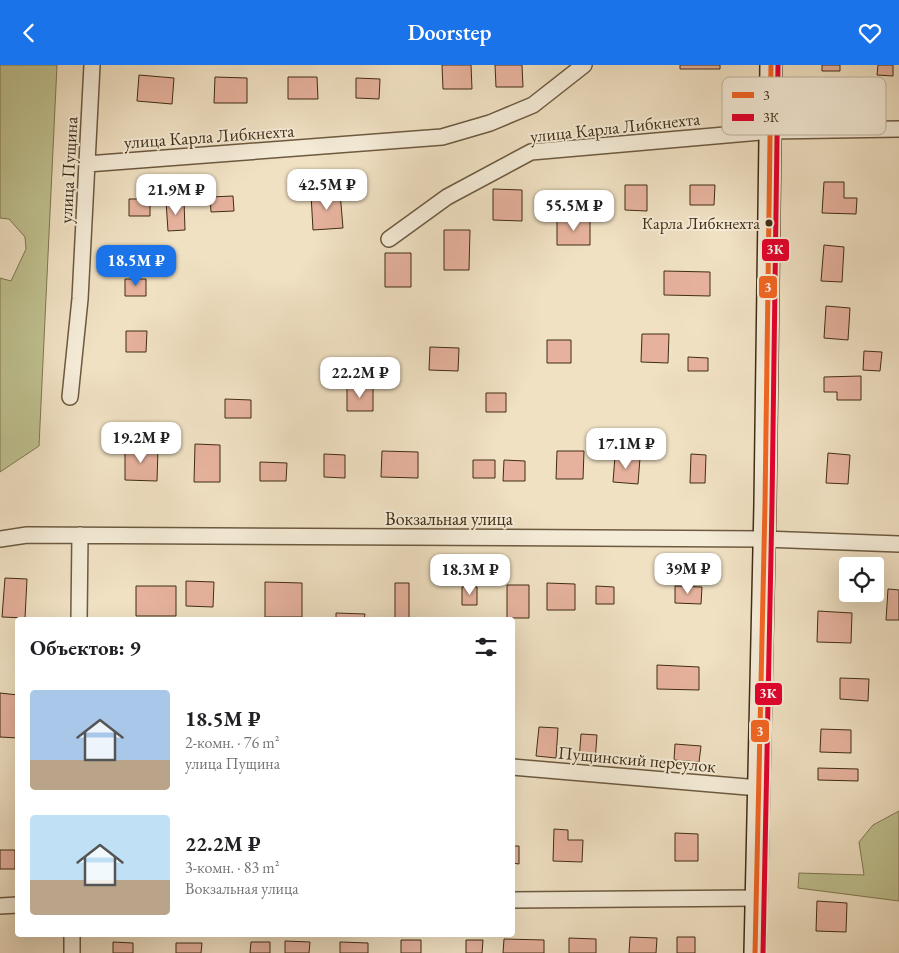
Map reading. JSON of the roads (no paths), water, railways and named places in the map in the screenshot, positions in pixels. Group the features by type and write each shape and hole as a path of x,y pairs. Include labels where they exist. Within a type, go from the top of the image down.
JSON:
{"main road":[{"path":"755,953 771,135"}],"street":[{"name":"улица Пущина","path":"70,397 80,299 92,65"},
{"name":"улица Карла Либкнехта","path":"87,164 442,137 490,123 533,105 584,65"},
{"name":"улица Карла Либкнехта","path":"886,129 899,129"},
{"name":"улица Карла Либкнехта","path":"389,239 447,197 531,152 725,135"},
{"name":"Вокзальная улица","path":"0,539 26,535 80,535 764,539 899,544"},
{"path":"78,617 80,535"},
{"name":"Пущинский переулок","path":"515,767 759,788"},
{"path":"515,900 757,897"},
{"path":"0,906 15,905"},
{"path":"72,937 72,953"}],"place":[{"name":"Карла Либкнехта","path":"769,223"}]}
